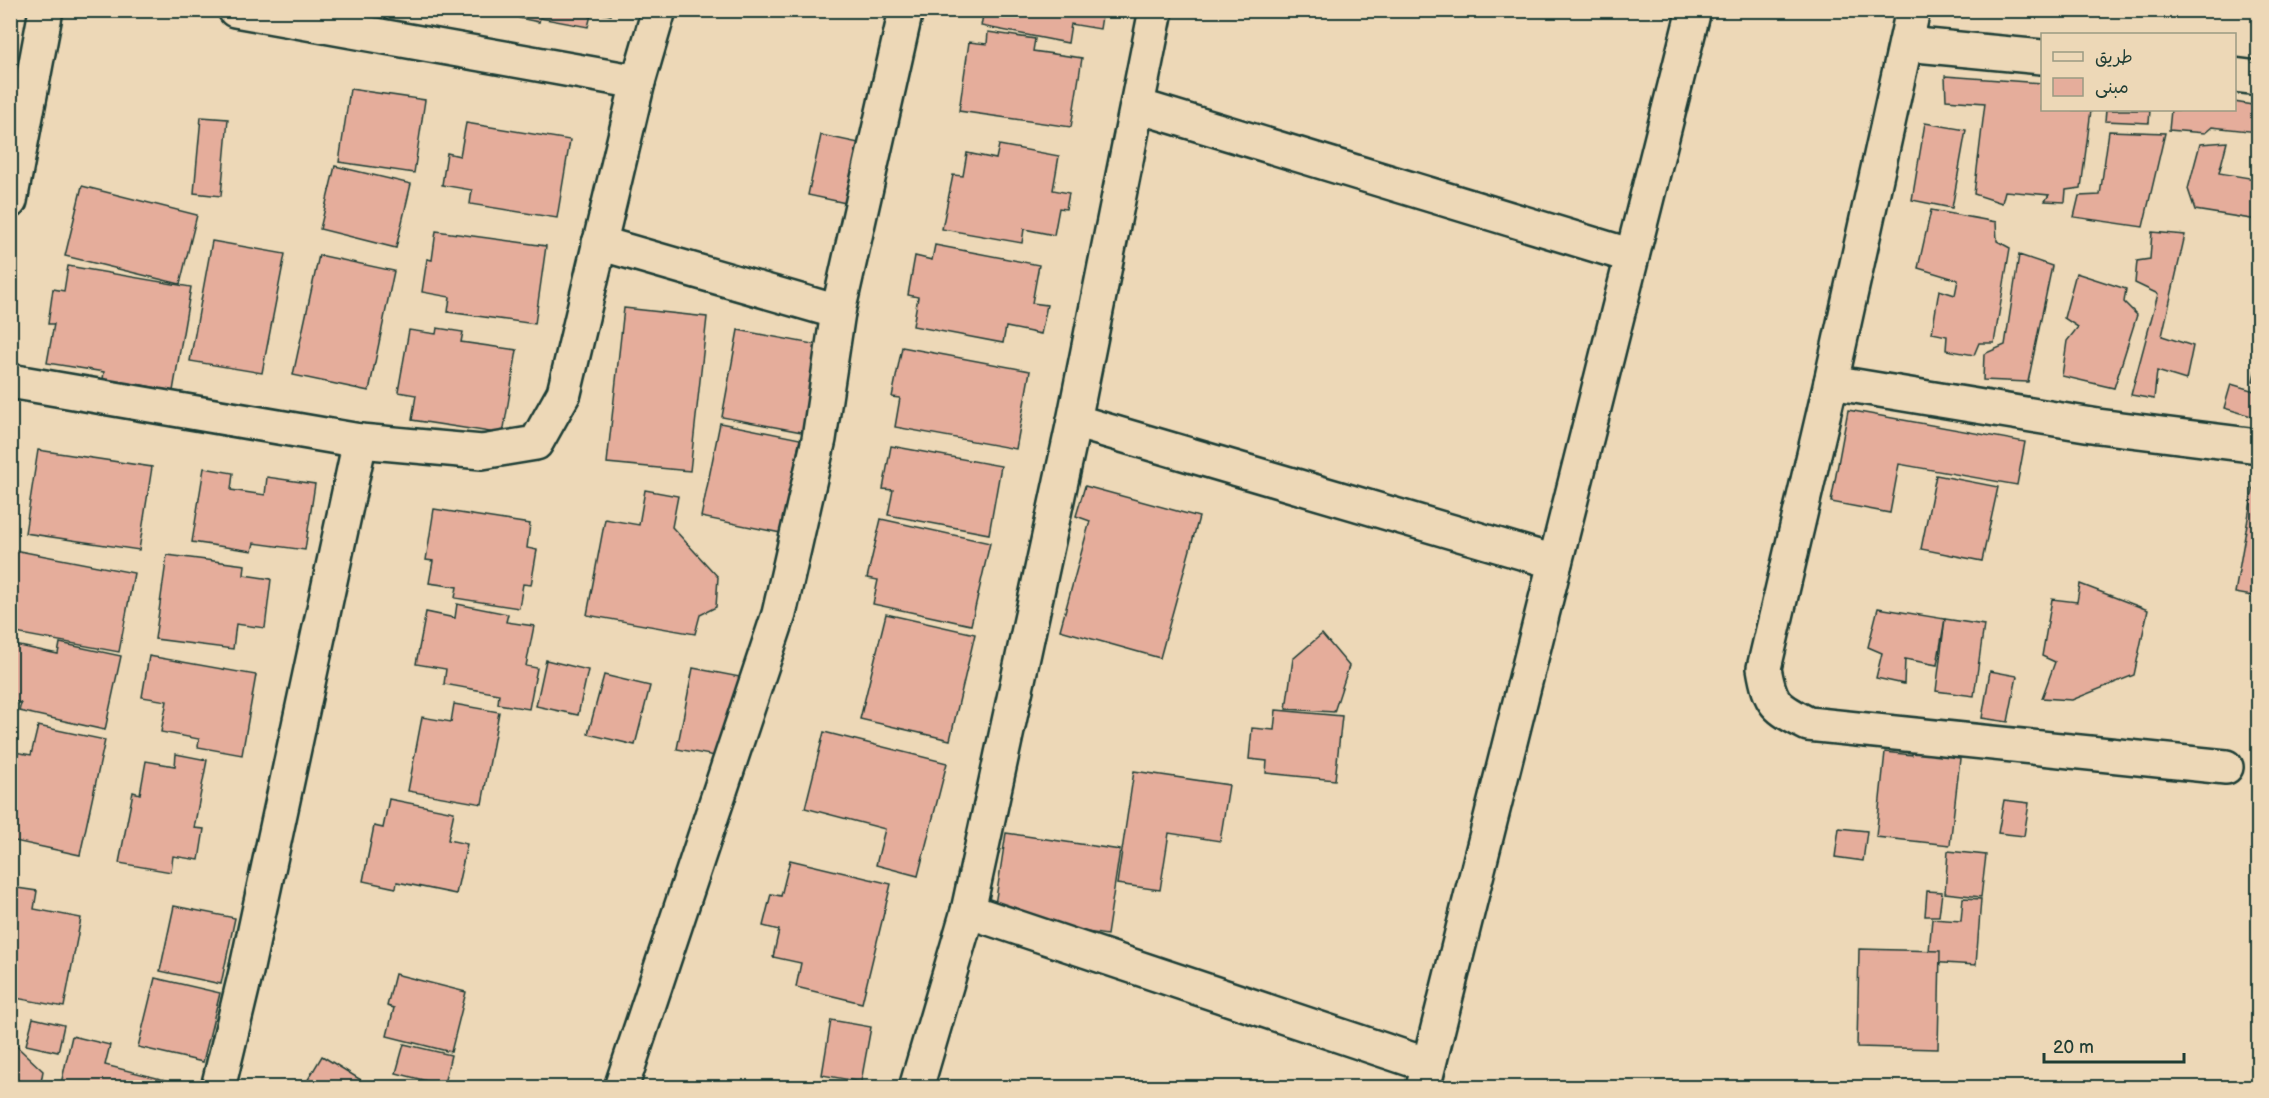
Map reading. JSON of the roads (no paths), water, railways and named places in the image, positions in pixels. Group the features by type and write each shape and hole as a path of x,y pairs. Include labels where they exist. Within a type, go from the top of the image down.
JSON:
{"street":[{"path":"10,201 46,10"},
{"path":"235,10 638,82"},
{"path":"10,381 360,441 482,452 536,443 564,393 638,82 659,10"},
{"path":"621,1088 779,614 819,439 838,312 906,10"},
{"path":"916,1088 968,911 1074,421 1156,10"},
{"path":"968,911 1425,1076 1694,10"},
{"path":"1913,10 1831,382 1764,668 1768,693 1784,712 1808,724 2226,767"},
{"path":"1906,44 2041,57"},
{"path":"2236,75 2259,78"},
{"path":"1138,106 1632,256"},
{"path":"599,243 838,312"},
{"path":"1831,382 2098,426 2259,446"},
{"path":"1074,421 1555,562"},
{"path":"218,1088 246,972 360,441"}]}
